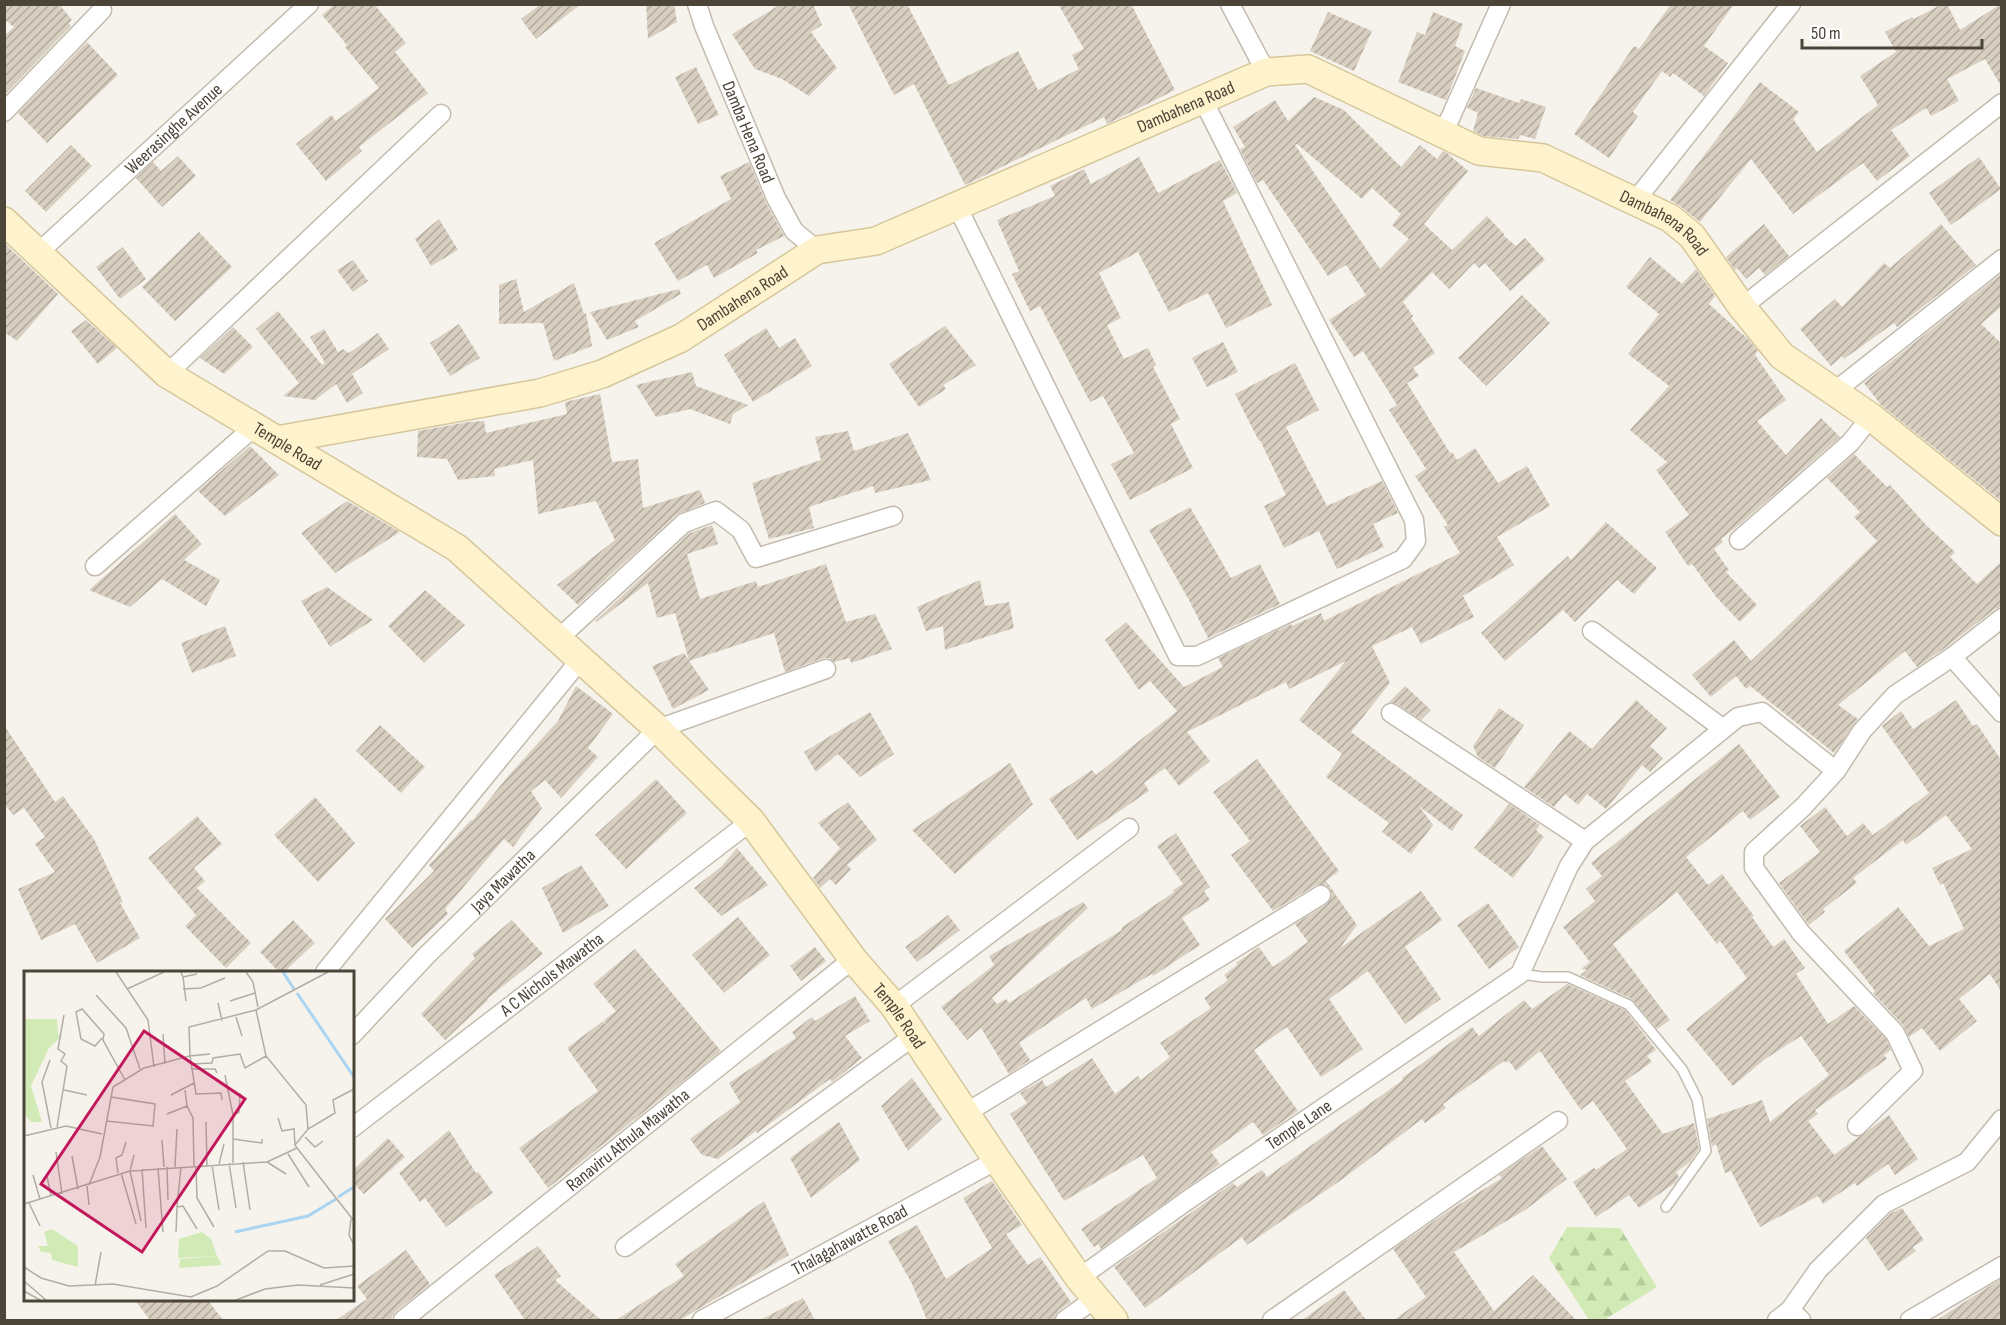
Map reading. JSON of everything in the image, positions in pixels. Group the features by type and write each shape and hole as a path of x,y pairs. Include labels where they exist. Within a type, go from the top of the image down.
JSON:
{"street":[{"name":"Weerasinghe Avenue","path":"38,253 309,4"},
{"name":"Damba Hena Road","path":"697,4 704,26 776,198 794,231 817,250"},
{"path":"1230,4 1266,72"},
{"path":"1443,134 1501,4"},
{"path":"1635,201 1791,4"},
{"path":"4,112 102,10"},
{"name":"Dambahena Road","path":"266,434 540,393 602,374 681,338 817,250 876,241 1266,72 1308,69 1479,151 1543,158 1670,218 1692,236 1742,307 1782,356 1871,417 2001,522"},
{"path":"957,206 1178,656 1197,656 1403,559 1416,541 1414,520 1203,100"},
{"path":"1742,307 2001,103"},
{"path":"167,374 441,114"},
{"name":"Temple Road","path":"4,221 167,374 457,548 658,729 751,821 853,959 894,1006 1079,1278 1114,1320"},
{"path":"1834,392 2001,259"},
{"path":"1739,540 1850,443 1871,417"},
{"path":"94,566 266,434"},
{"path":"558,639 684,523 716,511 741,530 756,558 893,516"},
{"path":"1857,1126 1913,1071 1895,1033 1801,933 1754,868 1754,852 1803,807 1836,771 1862,730 1895,695 1998,629"},
{"path":"1592,631 1722,728"},
{"path":"1952,657 2001,713"},
{"path":"326,971 581,659"},
{"path":"658,729 826,669"},
{"path":"1520,974 1569,866 1585,841 1738,717 1762,712 1836,771"},
{"path":"1391,713 1585,841"},
{"name":"Jaya Mawatha","path":"354,1033 426,956 658,729"},
{"name":"A C Nichols Mawatha","path":"354,1126 751,821"},
{"path":"894,1006 1129,828"},
{"path":"966,1113 1321,895"},
{"name":"Ranaviru Athula Mawatha","path":"403,1320 853,959"},
{"name":"Temple Lane","path":"1079,1278 1185,1202 1520,974"},
{"path":"625,1247 914,1036"},
{"path":"1789,1317 1818,1270 1884,1204 1967,1162 2001,1119"},
{"path":"1272,1320 1558,1121"},
{"name":"Thalagahawatte Road","path":"702,1320 997,1160"},
{"path":"1910,1320 2001,1266"},
{"path":"1065,1320 1096,1298"}],"lane":[{"path":"1520,974 1568,977 1629,1005 1682,1069 1697,1099 1706,1151 1666,1207"}],"green space":[{"path":"1567,1227 1620,1228 1657,1287 1604,1320 1589,1320 1549,1258"}],"building":[{"path":"4,4 59,4 72,20 69,23 71,26 4,95 4,36 14,27 4,19"},
{"path":"335,4 374,4 406,43 395,52 428,93 359,147 362,151 326,181 296,144 331,115 336,121 379,88 322,15"},
{"path":"541,4 581,4 536,39 521,19"},
{"path":"646,4 674,4 677,22 648,39"},
{"path":"781,4 813,4 822,25 811,32 837,68 809,96 782,79 755,69 732,34"},
{"path":"848,4 907,4 949,85 1018,51 1038,90 1079,69 1072,55 1084,49 1058,4 1131,4 1175,90 1107,124 1104,117 965,185 914,84 894,95"},
{"path":"1671,4 1734,4 1704,46 1728,63 1704,96 1673,73 1670,77 1662,71 1633,112 1638,116 1609,158 1574,134 1634,46 1639,49"},
{"path":"1942,4 1947,4 1960,30 2001,4 2001,86 1985,59 1947,79 1959,101 1931,116 1926,108 1891,130 1910,156 1877,181 1863,163 1793,214 1751,159 1700,222 1670,200 1760,82 1799,112 1793,119 1817,152 1878,105 1860,76 1896,52 1885,32"},
{"path":"1328,12 1372,31 1354,71 1310,51"},
{"path":"1433,12 1463,24 1455,46 1465,51 1446,100 1398,82 1417,32 1425,35"},
{"path":"87,42 118,75 47,143 18,113"},
{"path":"696,67 719,115 698,124 675,77"},
{"path":"1476,88 1519,103 1521,99 1546,107 1535,139 1520,135 1518,139 1483,136 1473,131 1478,113 1467,108"},
{"path":"1314,97 1344,110 1401,167 1420,145 1437,159 1443,151 1447,153 1468,171 1424,224 1452,250 1487,216 1516,246 1525,238 1545,260 1510,291 1485,263 1479,268 1474,263 1449,289 1432,272 1403,302 1435,353 1413,368 1419,376 1407,383 1450,453 1452,452 1457,460 1475,448 1498,483 1527,466 1550,506 1497,537 1514,565 1463,596 1474,617 1421,644 1412,627 1372,646 1390,683 1351,732 1463,815 1452,831 1419,806 1433,825 1411,854 1382,832 1389,823 1326,777 1342,754 1299,720 1346,661 1289,689 1286,682 1187,732 1210,761 1179,786 1165,768 1144,783 1149,791 1077,840 1049,799 1092,770 1096,775 1177,711 1150,681 1139,690 1105,640 1126,622 1184,687 1223,667 1218,658 1291,624 1292,626 1321,613 1324,621 1460,553 1444,527 1448,525 1415,476 1426,469 1389,410 1397,405 1363,351 1354,357 1329,320 1366,295 1346,265 1328,276 1263,180 1257,183 1240,149 1245,147 1233,127 1275,100 1288,121","holes":["1297,144 1362,199 1372,188 1401,214 1392,225 1409,239 1380,269 1295,145"]},
{"path":"71,145 92,166 46,212 25,191"},
{"path":"178,156 196,176 162,207 136,178 153,162 161,171"},
{"path":"1139,157 1158,193 1220,160 1237,193 1223,201 1272,305 1226,328 1208,293 1169,312 1138,252 1099,273 1121,318 1107,325 1124,359 1148,348 1156,365 1153,367 1180,419 1171,424 1193,468 1130,500 1111,464 1134,453 1103,396 1090,402 1040,306 1030,311 1012,274 1019,271 997,220 1055,196 1050,186 1084,169 1091,184"},
{"path":"1979,157 2001,189 1951,225 1929,193"},
{"path":"749,162 766,203 784,236 756,250 758,253 714,278 707,265 678,281 654,243 731,199 720,176"},
{"path":"439,219 458,250 431,266 415,239"},
{"path":"1764,224 1789,256 1765,275 1759,268 1746,279 1737,268 1735,270 1726,257"},
{"path":"1941,224 1976,265 1897,327 1894,323 1844,359 1842,356 1831,366 1800,329 1835,299 1842,307 1884,263 1890,268"},
{"path":"199,232 232,267 175,321 142,287"},
{"path":"4,243 58,294 17,341 4,332"},
{"path":"123,247 146,279 120,299 96,267"},
{"path":"1650,257 1682,284 1696,269 1715,296 1709,304 1758,351 1755,355 1786,400 1757,421 1786,455 1821,418 1840,437 1721,539 1723,542 1714,549 1729,570 1726,572 1757,605 1740,622 1717,598 1692,564 1688,566 1665,532 1689,515 1656,470 1667,462 1630,430 1669,386 1628,354 1659,314 1626,287"},
{"path":"353,260 368,281 353,292 337,270"},
{"path":"2001,274 2001,307 1981,324 2001,343 2001,501 1881,405 1864,383"},
{"path":"516,279 524,312 574,283 584,314 586,313 592,346 554,361 543,323 499,324 499,285"},
{"path":"679,289 681,294 635,321 639,327 607,340 590,312"},
{"path":"1522,295 1550,323 1486,386 1458,358"},
{"path":"278,311 322,365 325,363 310,337 324,329 338,352 343,349 349,353 378,333 389,349 352,374 363,393 347,403 336,384 315,400 283,396 299,383 256,329"},
{"path":"86,320 117,348 98,364 71,331"},
{"path":"459,324 480,358 450,376 430,343"},
{"path":"945,326 976,365 943,385 946,389 919,407 889,364"},
{"path":"233,327 253,347 224,374 200,358"},
{"path":"766,328 779,348 795,338 812,366 753,402 724,355"},
{"path":"1223,342 1238,372 1207,387 1192,358"},
{"path":"1295,363 1319,410 1286,427 1327,506 1382,481 1398,513 1373,524 1384,547 1337,569 1319,531 1284,548 1264,506 1286,495 1235,394"},
{"path":"692,372 696,386 748,405 733,414 730,424 690,409 656,417 636,385"},
{"path":"600,394 612,462 638,459 643,508 700,490 705,503 676,515 578,605 557,585 615,540 596,501 538,514 533,460 494,469 495,476 458,480 447,459 417,457 418,431 484,421 486,433 567,414 565,402"},
{"path":"848,431 854,451 908,433 931,480 875,493 873,486 809,507 814,528 769,539 752,483 821,460 815,437"},
{"path":"250,446 279,475 225,516 198,491"},
{"path":"1854,454 1887,487 1890,485 1927,526 1955,552 1950,557 1977,584 2001,562 2001,607 1995,609 1917,667 1905,651 1838,705 1858,719 1834,753 1750,686 1746,689 1736,676 1711,697 1692,675 1734,640 1751,661 1877,541 1854,517 1860,512 1827,478"},
{"path":"347,501 400,532 335,573 301,533"},
{"path":"1190,507 1231,578 1260,564 1280,604 1208,638 1149,530"},
{"path":"175,514 202,544 184,560 220,580 206,606 162,579 130,607 89,590"},
{"path":"1606,522 1657,568 1634,594 1617,580 1575,622 1563,610 1505,661 1481,633 1568,556 1571,560"},
{"path":"712,525 718,544 687,554 700,599 756,581 758,587 826,564 846,622 875,614 892,649 851,663 850,658 834,662 829,658 823,658 785,672 774,633 689,661 709,690 673,709 652,666 684,653 689,660 675,613 657,618 648,583 597,622 595,621 690,533"},
{"path":"980,580 985,606 1009,602 1014,628 945,650 943,626 926,631 917,607"},
{"path":"327,587 373,620 330,647 301,601"},
{"path":"425,590 465,625 424,663 388,626"},
{"path":"225,626 236,656 192,673 181,643"},
{"path":"576,686 613,714 588,748 598,757 561,798 545,780 531,791 542,808 513,847 504,839 445,909 448,914 412,948 385,919 434,871 429,865 472,821 509,775 558,721"},
{"path":"1405,686 1431,710 1421,720 1397,704 1389,702"},
{"path":"1636,700 1667,728 1650,746 1663,758 1650,772 1642,765 1606,809 1587,794 1578,805 1565,794 1554,807 1524,787 1569,731 1592,749"},
{"path":"1956,700 1973,726 1977,724 2001,760 2001,991 1990,974 1959,999 1977,1021 1940,1051 1922,1028 1909,1037 1903,1025 1873,993 1875,991 1844,951 1898,907 1929,946 1964,929 1943,883 1940,885 1932,868 1972,849 1946,815 1906,845 1903,840 1853,878 1857,883 1823,909 1825,912 1809,925 1779,883 1820,852 1800,826 1825,807 1847,836 1863,823 1873,835 1929,793 1882,726 1901,711 1913,729"},
{"path":"1499,708 1524,725 1495,768 1478,757 1473,746"},
{"path":"870,712 894,754 860,777 838,754 816,772 804,752"},
{"path":"4,725 55,802 63,796 94,839 123,902 120,903 140,938 97,963 75,924 41,940 18,889 55,872 35,844 45,837 24,808 13,815 4,803"},
{"path":"380,725 425,767 401,793 356,751"},
{"path":"1739,744 1780,797 1750,820 1743,811 1686,857 1708,885 1722,874 1754,916 1752,917 1773,947 1784,939 1805,968 1796,974 1828,1024 1854,1006 1886,1039 1891,1050 1884,1055 1887,1059 1815,1110 1818,1114 1808,1121 1834,1155 1889,1115 1918,1159 1895,1175 1888,1164 1857,1186 1855,1183 1823,1204 1818,1196 1760,1227 1731,1171 1725,1173 1716,1144 1712,1147 1707,1119 1762,1100 1770,1122 1829,1075 1801,1036 1765,1059 1733,1086 1686,1029 1747,978 1720,941 1717,944 1677,892 1613,944 1670,1020 1657,1029 1632,999 1580,975 1587,970 1581,969 1590,962 1563,927 1595,901 1586,889 1602,876 1591,863"},
{"path":"1257,759 1339,871 1326,881 1357,925 1340,948 1421,891 1442,920 1405,947 1441,999 1405,1024 1368,971 1329,999 1363,1049 1321,1077 1287,1027 1254,1050 1298,1111 1263,1135 1253,1122 1211,1152 1220,1164 1101,1249 1098,1244 1094,1247 1081,1229 1157,1178 1143,1155 1064,1201 1010,1114 1027,1103 1020,1093 1042,1080 1046,1087 1092,1058 1115,1094 1138,1076 1141,1080 1170,1057 1160,1043 1211,1008 1204,998 1228,980 1224,975 1237,965 1236,963 1259,947 1273,967 1308,942 1295,924 1327,904 1332,895 1330,889 1326,885 1316,885 1273,911 1231,855 1250,841 1213,792"},
{"path":"1010,763 1033,804 955,874 912,830"},
{"path":"656,779 687,813 626,869 595,835"},
{"path":"315,797 355,843 318,882 274,835"},
{"path":"848,802 877,840 847,865 851,869 836,885 830,879 820,888 813,878 840,848 818,823"},
{"path":"1509,804 1540,825 1536,830 1544,837 1513,878 1474,848"},
{"path":"197,816 222,844 194,868 205,881 197,888 251,943 226,968 185,926 196,915 148,858"},
{"path":"1176,833 1210,887 1204,891 1210,900 1182,918 1200,945 1153,976 1152,974 1092,1009 1086,998 1019,1043 1030,1060 1009,1074 981,1028 967,1040 941,1007 994,965 989,956 1083,902 1088,908 992,998 997,1004 1006,999 1009,1003 1122,930 1121,928 1183,884 1157,846"},
{"path":"737,848 768,885 721,916 694,888 722,866"},
{"path":"581,865 609,906 563,933 542,888"},
{"path":"1488,903 1519,947 1489,969 1457,925"},
{"path":"948,915 960,930 917,962 905,947"},
{"path":"738,917 770,955 724,993 692,955"},
{"path":"293,920 315,943 285,971 278,971 260,952"},
{"path":"512,920 543,954 487,999 445,1040 421,1014 475,958 472,954"},
{"path":"815,947 826,961 801,981 790,966"},
{"path":"635,949 721,1051 548,1188 519,1148 598,1091 567,1048 603,1021 607,1026 604,1020 616,1011 593,984"},
{"path":"1567,984 1625,1010 1656,1050 1647,1056 1652,1062 1625,1081 1663,1134 1694,1123 1699,1149 1690,1162 1676,1172 1679,1177 1675,1183 1639,1208 1629,1195 1596,1217 1573,1182 1627,1149 1593,1101 1581,1110 1540,1051 1516,1071 1509,1061 1506,1063 1504,1061 1443,1104 1446,1108 1425,1123 1422,1119 1344,1178 1247,1245 1242,1237 1145,1308 1114,1267 1233,1183 1237,1187 1262,1170 1267,1177 1403,1080 1402,1078 1472,1027 1479,1036 1524,1000 1532,1009"},
{"path":"855,996 870,1021 845,1036 862,1058 832,1082 830,1079 718,1159 702,1155 690,1139 740,1102 729,1083 796,1038 792,1032 812,1017 815,1021"},
{"path":"912,1078 942,1119 908,1151 881,1106"},
{"path":"839,1122 860,1160 811,1198 790,1158"},
{"path":"449,1130 476,1173 478,1172 493,1193 446,1227 425,1198 420,1202 399,1173"},
{"path":"388,1138 405,1157 364,1194 354,1184 354,1169"},
{"path":"1542,1146 1567,1179 1525,1210 1454,1252 1494,1311 1533,1275 1576,1320 1394,1320 1426,1297 1393,1249 1502,1178 1499,1175"},
{"path":"992,1181 1022,1225 1006,1234 1028,1265 1040,1257 1071,1302 1058,1311 1054,1320 927,1320 912,1284 888,1241 917,1225 946,1279 992,1248 963,1198"},
{"path":"764,1201 789,1255 680,1320 616,1320 684,1276 675,1264"},
{"path":"1902,1208 1924,1240 1913,1247 1916,1251 1888,1271 1866,1238 1891,1213"},
{"path":"538,1246 561,1276 555,1280 601,1320 525,1320 494,1275"},
{"path":"406,1250 430,1284 396,1311 390,1320 336,1320 367,1299 357,1286"},
{"path":"2001,1279 2001,1320 1937,1320 1963,1303"},
{"path":"1344,1290 1366,1320 1302,1320"},
{"path":"803,1298 815,1320 760,1320"},
{"path":"136,1301 209,1301 223,1320 150,1320"}]}
